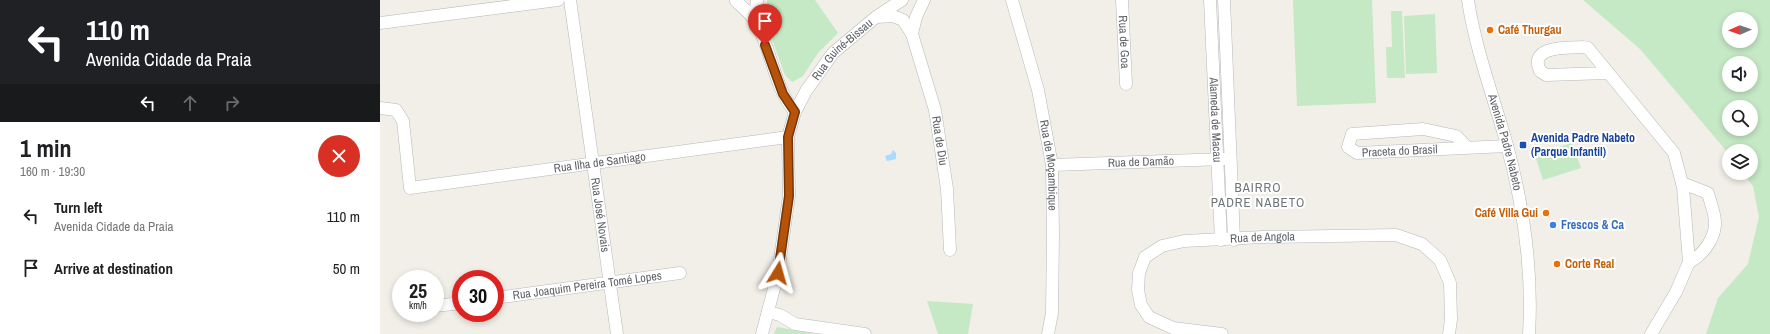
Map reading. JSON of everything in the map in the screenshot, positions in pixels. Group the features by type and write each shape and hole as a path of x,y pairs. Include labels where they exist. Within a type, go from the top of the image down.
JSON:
{"street":[{"path":"380,23 558,0"},
{"name":"Rua José Novais","path":"570,0 617,334"},
{"path":"736,0 755,21 783,94 795,112"},
{"path":"755,21 757,0"},
{"name":"Rua Guiné-Bissau","path":"762,334 778,273 789,196 788,137 795,112 806,91 833,53 876,17 902,0"},
{"path":"912,34 916,17 924,0"},
{"name":"Rua de Moçambique","path":"1012,0 1038,90 1052,165 1054,234 1052,313 1048,334"},
{"name":"Rua de Goa","path":"1122,0 1126,84"},
{"name":"Alameda de Macau","path":"1210,0 1216,159 1221,240"},
{"name":"Alameda de Macau","path":"1224,0 1234,240"},
{"name":"Avenida Padre Nabeto","path":"1468,0 1474,28 1519,195 1527,251 1530,311 1529,334"},
{"name":"Rua de Diu","path":"876,17 892,16 903,20 912,34 935,110 947,189 950,250"},
{"path":"1607,72 1546,75 1540,70 1538,62 1541,54 1548,50 1583,47 1589,50 1674,153 1682,183 1689,262 1676,292 1650,334"},
{"name":"Rua Ilha de Santiago","path":"380,108 396,110 400,114 403,121 410,188 788,137"},
{"name":"Praceta do Brasil","path":"1468,148 1456,136 1423,129 1352,134 1348,147 1357,153 1468,148 1507,146"},
{"name":"Rua de Damão","path":"1052,165 1231,159"},
{"path":"1682,183 1708,193 1715,224 1708,244 1698,258 1689,262"},
{"name":"Rua de Angola","path":"1222,334 1173,328 1149,317 1141,305 1138,290 1139,273 1145,257 1162,246 1184,241 1396,236 1422,244 1440,260 1450,283 1451,319 1449,334"},
{"name":"Rua Joaquim Pereira Tomé Lopes","path":"504,297 680,273"},
{"path":"768,312 780,315 795,324 865,334"}],"green space":[{"path":"767,0 815,0 838,33 818,53 803,76 792,82 785,75 766,23"},
{"path":"1293,0 1372,0 1376,103 1297,106"},
{"path":"1583,0 1770,0 1770,334 1706,334 1718,298 1748,264 1759,217 1753,186 1748,180 1758,180 1758,144 1722,144 1722,146 1640,49"},
{"path":"1391,11 1402,11 1405,78 1387,78 1386,47 1392,47"},
{"path":"1435,14 1437,73 1406,74 1404,16"},
{"path":"1572,143 1581,168 1543,180 1535,155"},
{"path":"927,301 973,304 968,334 938,334"},
{"path":"777,327 815,334 774,334"}],"water":[{"path":"893,150 896,153 896,159 887,161 885,156 891,154"}],"place":[{"name":"Café Thurgau","path":"1490,30"},
{"name":"Avenida Padre Nabeto (Parque Infantil)","path":"1523,145"},
{"name":"Café Villa Gui","path":"1546,213"},
{"name":"Frescos & Ca","path":"1553,225"},
{"name":"Corte Real","path":"1557,264"}],"district":[{"name":"BAIRRO PADRE NABETO","path":"1258,194"}],"route":[{"path":"765,45 778,83 788,104 795,112 788,137 789,196 778,273"}]}
